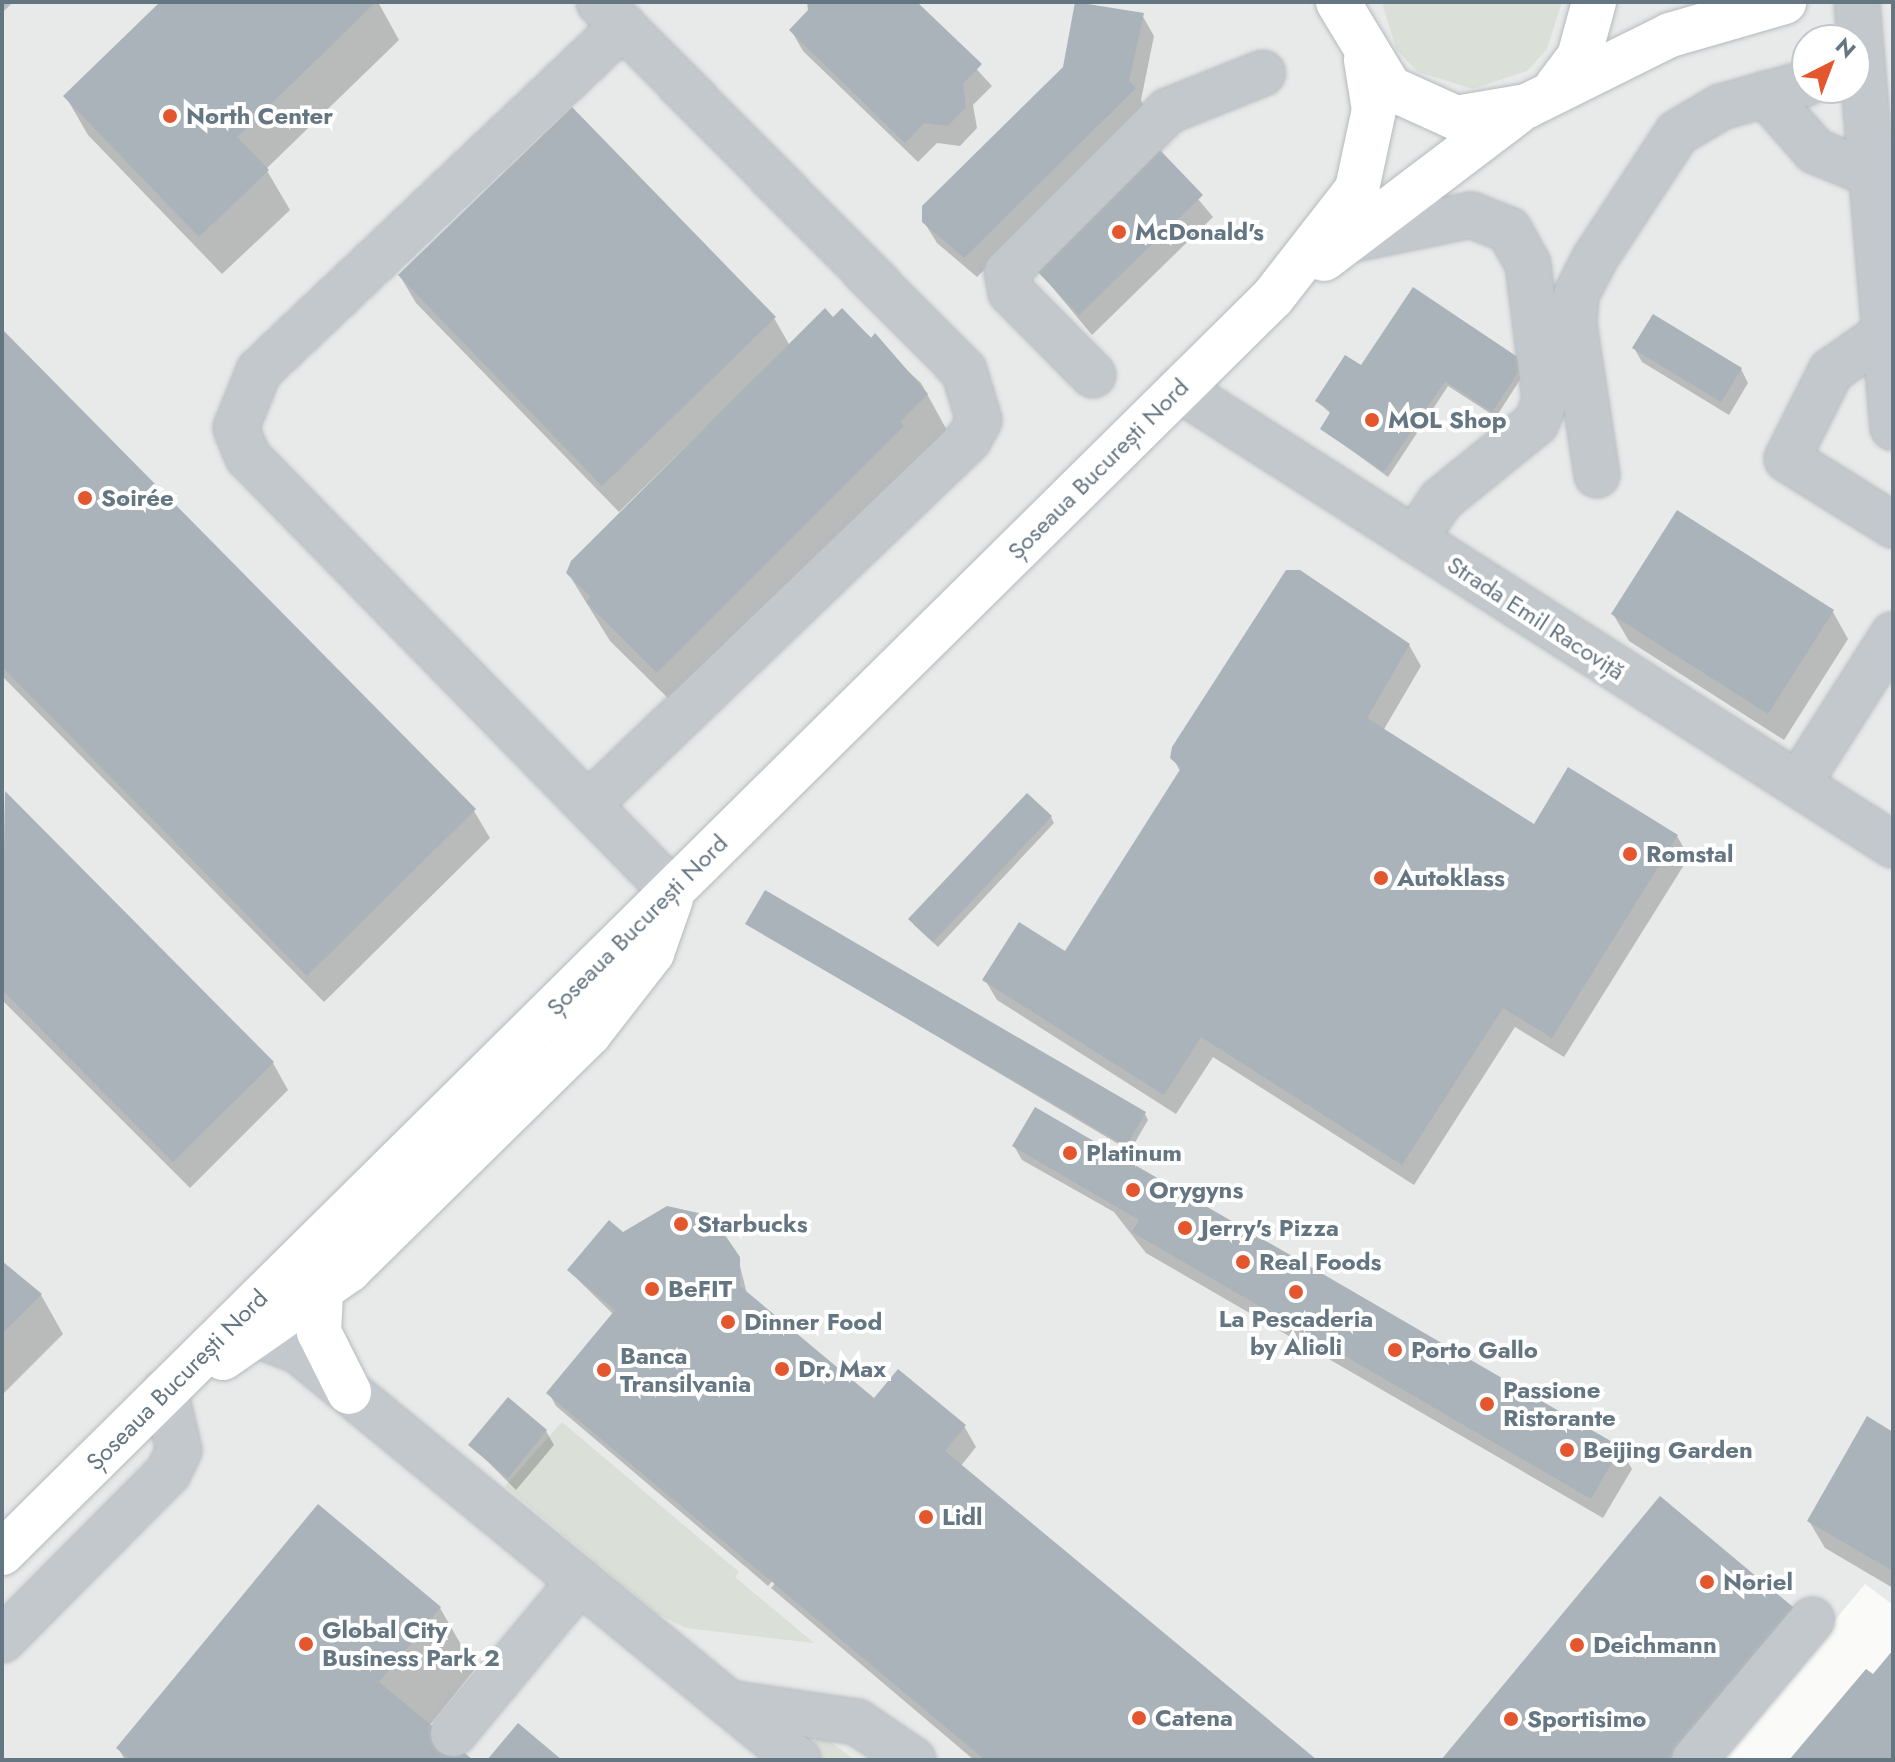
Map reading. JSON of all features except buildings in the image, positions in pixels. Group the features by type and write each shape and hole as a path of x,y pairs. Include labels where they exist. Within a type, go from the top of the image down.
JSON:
{"main road":[{"path":"1542,96 1579,57 1594,2"},
{"path":"1342,5 1366,60 1390,88 1456,118 1542,96 1670,35 1784,2"},
{"name":"Șoseaua București Nord","path":"1273,297 1357,189 1374,110 1366,60"},
{"name":"Șoseaua București Nord","path":"2,1553 1273,297 1542,96"},
{"path":"165,1391 260,1336 317,1296 615,1004 664,931 672,891"},
{"path":"349,1392 322,1345 317,1296 336,1234 358,1201"}],"street":[{"path":"1857,2 1858,24"},
{"path":"588,805 969,439 979,420 964,371 611,14 259,371 236,428 248,457 672,891"},
{"path":"1093,375 1011,292 1007,272 1168,111 1263,73"},
{"path":"1597,475 1576,295 1677,133 1696,118 1791,87"},
{"path":"1765,94 1815,151 1871,174"},
{"path":"1863,104 1893,427"},
{"path":"1349,240 1471,215 1509,230 1528,264 1545,401 1536,423 1441,500 1414,540"},
{"path":"1885,333 1831,371 1787,459 1893,525"},
{"name":"Strada Emil Racoviță","path":"1179,389 1893,845"},
{"path":"1798,784 1893,635"},
{"path":"217,1340 260,1336 299,1351 798,1760"},
{"path":"2,1640 168,1473 179,1450 165,1391"},
{"path":"453,1734 580,1581"},
{"path":"1694,1760 1812,1620"},
{"path":"728,1703 857,1722 913,1760"}],"shaded area":[{"path":"2,2 1893,2 1893,1605 1865,1584 1719,1760 2,1760"},
{"path":"1382,2 1562,2 1547,49 1527,71 1473,89 1418,72 1396,49"},
{"path":"562,1422 739,1572 735,1577 814,1643 686,1628 658,1614 505,1486"},
{"path":"821,1734 854,1760 799,1760"}],"place":[{"name":"North Center","path":"170,116"},
{"name":"McDonald's","path":"1119,232"},
{"name":"MOL Shop","path":"1372,420"},
{"name":"Soirée","path":"85,498"},
{"name":"Romstal","path":"1630,854"},
{"name":"Autoklass","path":"1381,878"},
{"name":"Platinum","path":"1070,1153"},
{"name":"Orygyns","path":"1133,1190"},
{"name":"Starbucks","path":"681,1224"},
{"name":"Jerry's Pizza","path":"1185,1228"},
{"name":"Real Foods","path":"1243,1262"},
{"name":"BeFIT","path":"652,1289"},
{"name":"La Pescaderia by Alioli","path":"1296,1292"},
{"name":"Dinner Food","path":"728,1322"},
{"name":"Porto Gallo","path":"1395,1350"},
{"name":"Dr. Max","path":"782,1369"},
{"name":"Banca Transilvania","path":"604,1370"},
{"name":"Passione Ristorante","path":"1487,1404"},
{"name":"Beijing Garden","path":"1567,1450"},
{"name":"Lidl","path":"926,1517"},
{"name":"Noriel","path":"1707,1582"},
{"name":"Global City Business Park 2","path":"306,1644"},
{"name":"Deichmann","path":"1577,1645"},
{"name":"Catena","path":"1139,1718"},
{"name":"Sportisimo","path":"1511,1719"}]}
